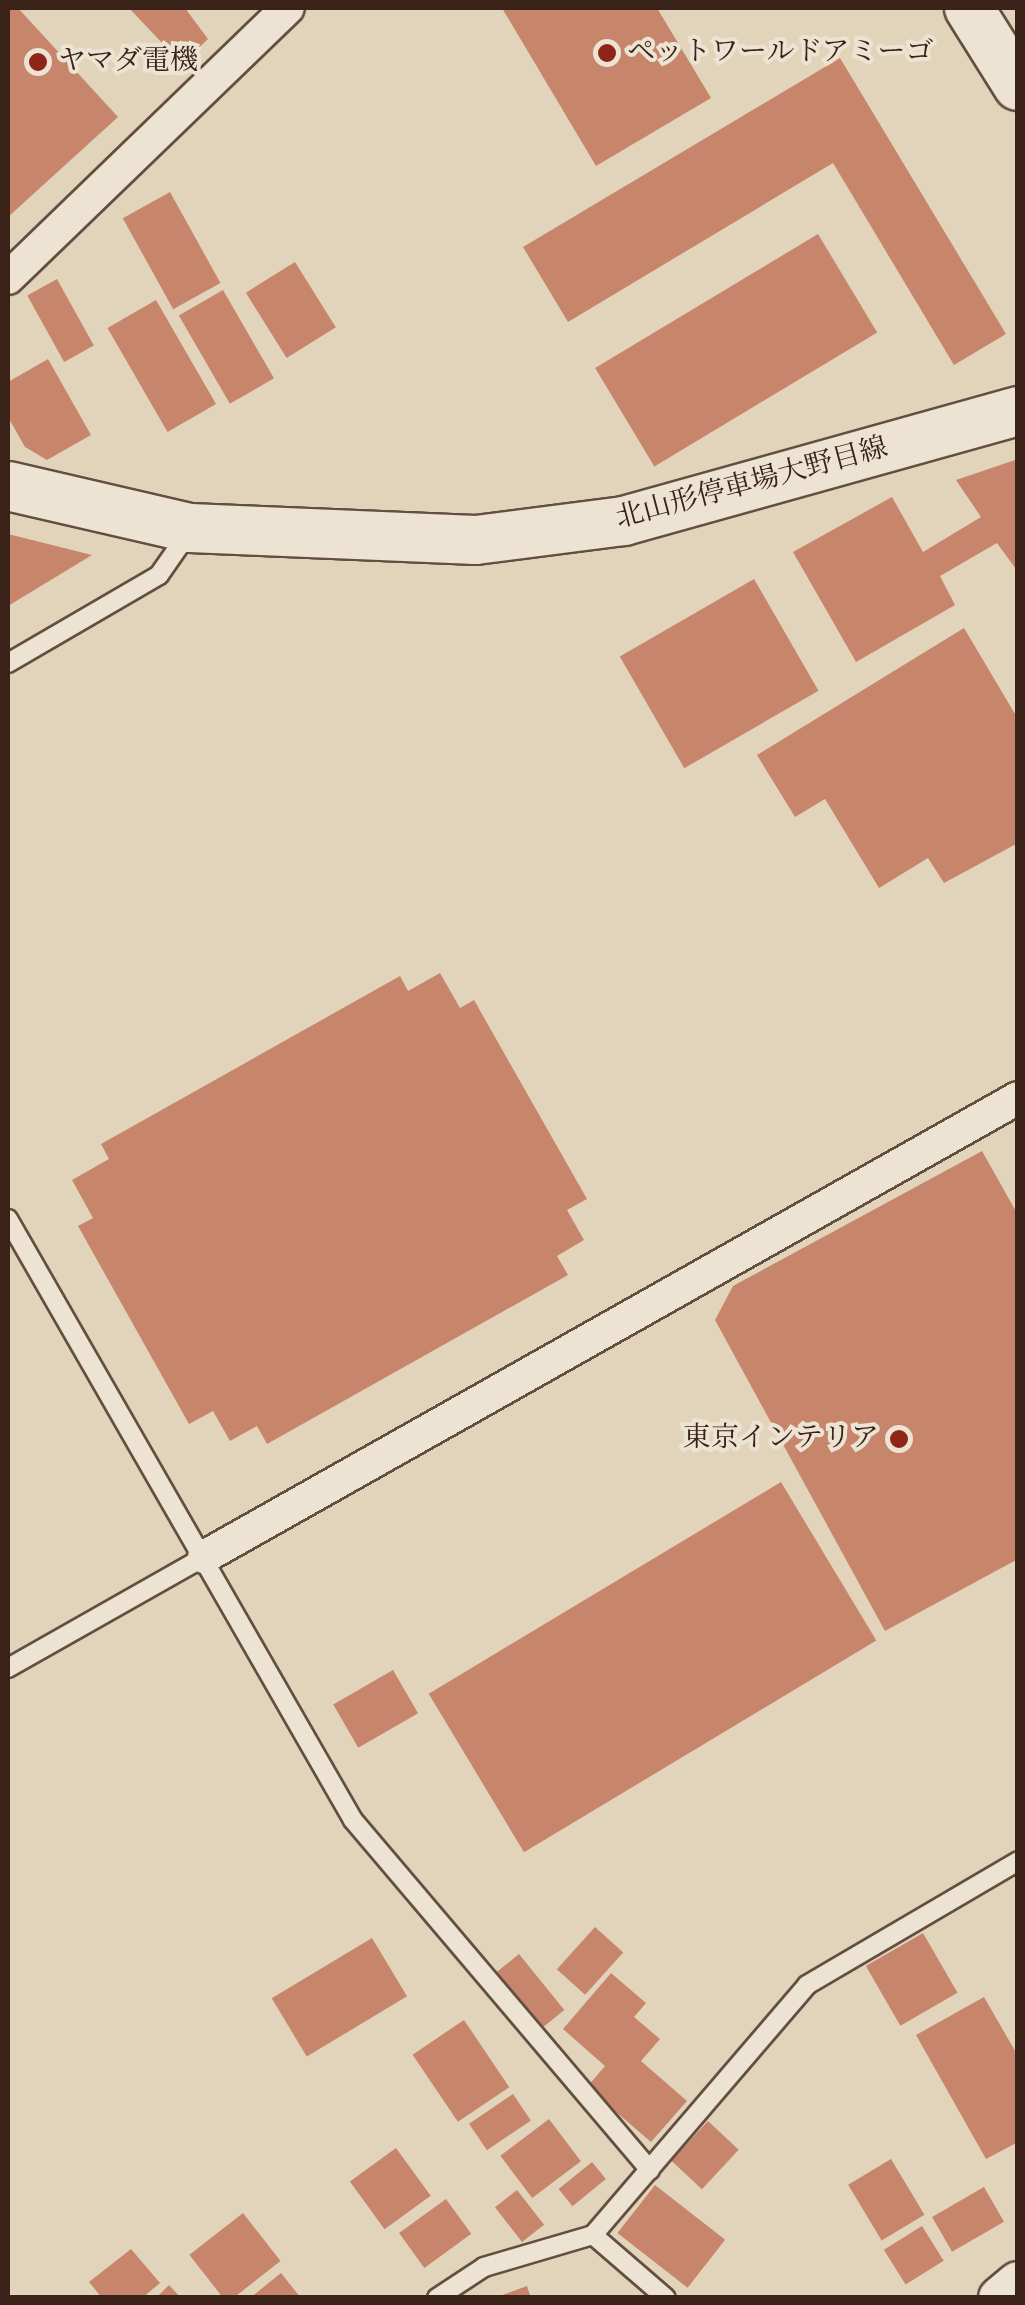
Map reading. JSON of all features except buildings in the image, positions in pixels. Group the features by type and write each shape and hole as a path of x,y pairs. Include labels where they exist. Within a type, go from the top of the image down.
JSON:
{"main road":[{"path":"969,8 1018,86"},
{"name":"北山形停車場大野目線","path":"8,486 190,528 476,540 624,521 1018,411"}],"street":[{"path":"8,278 288,8"},
{"path":"204,1557 1018,1098"},
{"path":"1000,2298 1018,2283"}],"lane":[{"path":"8,663 159,576 190,528"},
{"path":"8,1219 353,1820 650,2170"},
{"path":"8,1668 204,1557"},
{"path":"437,2298 484,2266 593,2235 807,1984 1018,1862"},
{"path":"593,2235 666,2298"}],"place":[{"name":"ペットワールドアミーゴ","path":"607,53"},
{"name":"ヤマダ電機","path":"38,62"},
{"name":"東京インテリア","path":"899,1439"}]}
